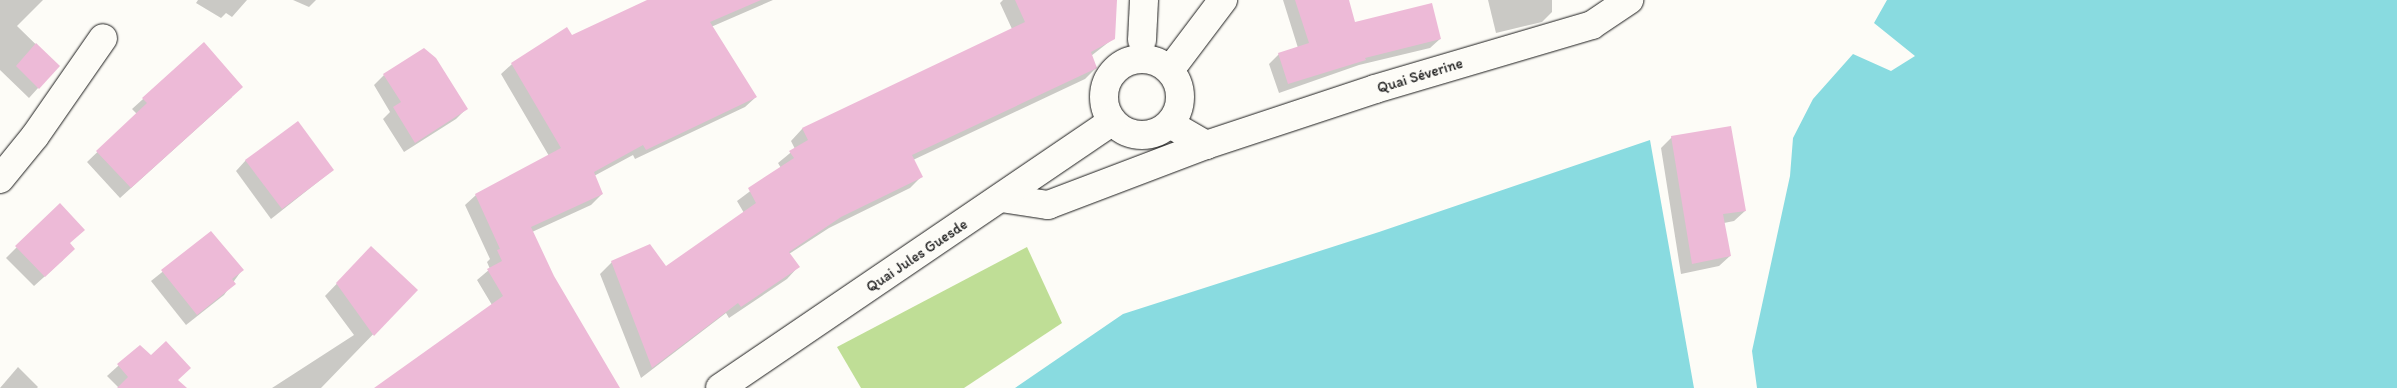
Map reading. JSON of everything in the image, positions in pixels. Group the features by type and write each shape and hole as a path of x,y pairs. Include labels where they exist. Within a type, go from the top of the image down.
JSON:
{"street":[{"path":"1142,40 1144,0"},
{"path":"1170,70 1223,0"},
{"name":"Quai Séverine","path":"1001,198 1048,205 1206,145 1375,89 1592,25 1630,0"},
{"path":"0,179 35,136 102,38"},
{"path":"1140,58 1156,62 1170,70 1180,91 1178,109 1170,124 1160,131 1134,135 1112,122 1104,99 1108,82 1118,67 1140,58"},
{"name":"Quai Jules Guesde","path":"720,388 1112,122"},
{"path":"1170,124 1206,145"}],"green space":[{"path":"1027,247 1062,323 964,388 861,388 837,347"}],"water":[{"path":"1887,0 2397,0 2397,388 1757,388 1752,351 1790,176 1793,138 1813,99 1853,54 1891,71 1915,56 1874,23"},
{"path":"1650,140 1694,388 1015,388 1123,314 1379,232"}],"building":[{"path":"647,0 761,0 710,22 757,97 646,150 643,145 594,172 603,194 531,227 554,276 620,388 374,388 503,296 487,269 502,261 497,250 500,249 475,194 561,148 511,63 567,27 572,35"},
{"path":"1015,0 1117,0 1115,39 1091,52 1097,68 912,155 923,177 841,217 789,252 800,267 741,307 738,303 652,368 611,261 650,244 666,266 756,203 748,188 794,158 789,151 808,140 802,128 1025,22"},
{"path":"1295,0 1349,0 1355,22 1432,3 1441,39 1365,58 1366,60 1288,84 1278,53 1309,43"},
{"path":"204,42 243,87 131,188 96,151 147,103 142,98"},
{"path":"36,43 60,66 39,89 16,66"},
{"path":"424,48 436,58 468,109 415,143 393,107 401,102 383,74"},
{"path":"298,121 334,170 282,209 245,160"},
{"path":"1731,126 1746,211 1723,214 1731,256 1692,264 1671,136"},
{"path":"60,203 85,230 70,243 75,249 45,277 15,246"},
{"path":"211,231 244,270 232,279 236,284 197,315 161,270"},
{"path":"371,246 418,290 374,336 336,283"},
{"path":"166,341 191,368 178,380 187,388 117,388 128,377 117,364 140,345 151,355"}]}
